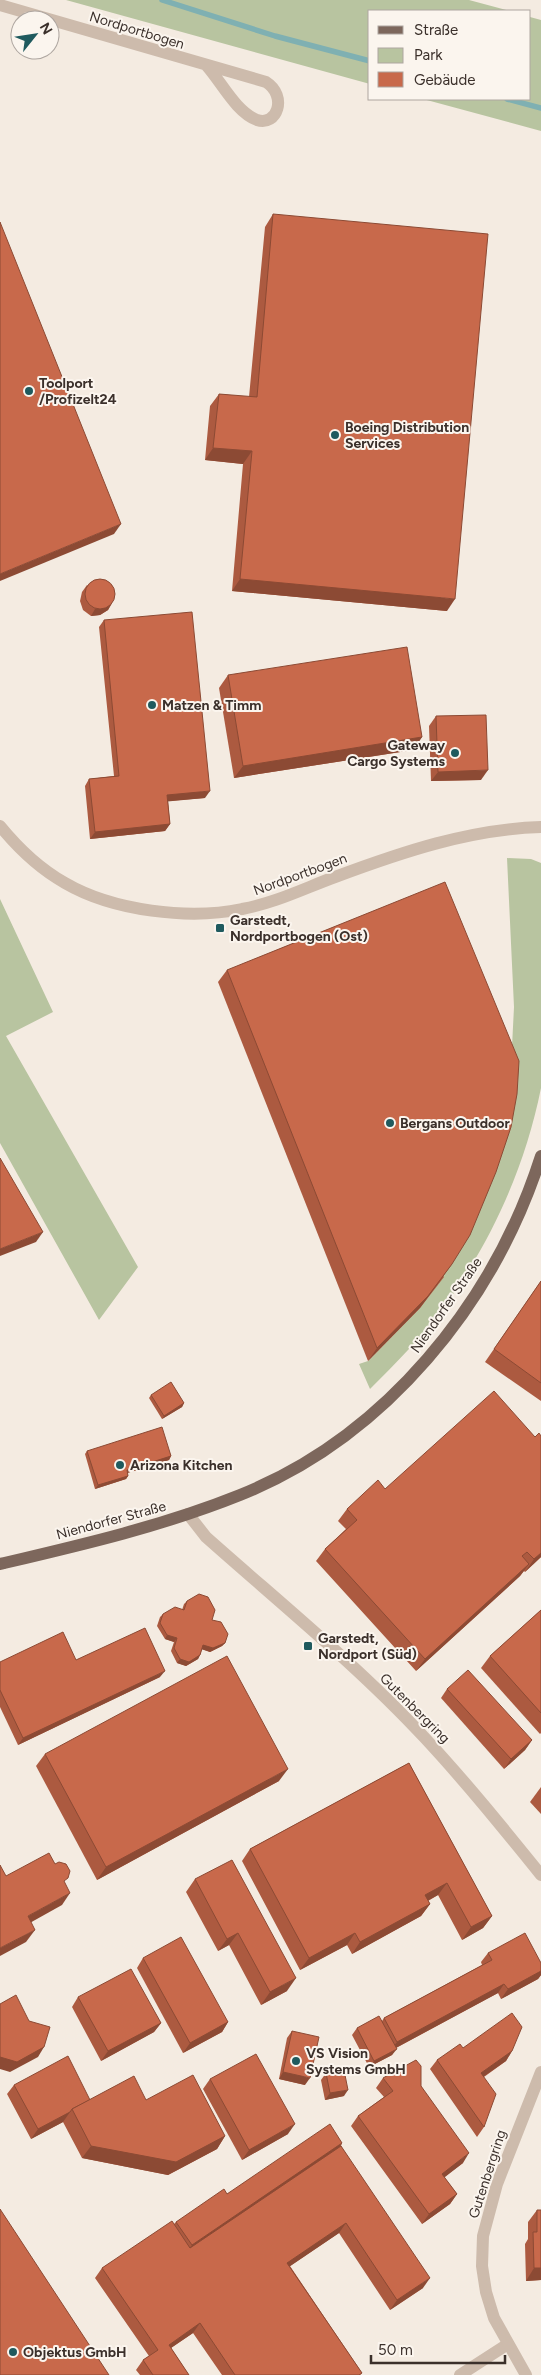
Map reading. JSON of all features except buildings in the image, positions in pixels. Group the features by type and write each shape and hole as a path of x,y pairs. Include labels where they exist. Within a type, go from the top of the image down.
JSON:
{"main road":[{"name":"Niendorfer Straße","path":"0,1564 86,1544 188,1514 241,1495 316,1456 362,1424 428,1360 490,1272 532,1185 541,1156"}],"street":[{"name":"Nordportbogen","path":"0,4 266,82 275,87 280,98 278,108 273,117 265,121 257,120 246,113 234,101 207,66"},
{"name":"Nordportbogen","path":"0,826 32,860 67,884 98,898 170,913 242,910 294,894 419,848 468,835 541,827"},
{"name":"Gutenbergring","path":"188,1514 206,1537 373,1687 423,1736 541,1875"},
{"name":"Gutenbergring","path":"526,2375 494,2318 486,2292 482,2266 483,2236 497,2184 541,2072"},
{"path":"460,2375 508,2344"}],"green space":[{"path":"66,0 469,0 506,10 368,10 368,83"},
{"path":"531,17 541,20 541,131 427,100 531,100"},
{"path":"507,858 531,859 541,863 541,1088 534,1118 516,1175 477,1257 436,1318 370,1389 359,1364 368,1361 420,1308 509,1106 514,1007"},
{"path":"0,899 53,1012 6,1036 138,1267 99,1320 0,1143"}],"waterway":[{"path":"162,0 275,36 368,60"},
{"path":"511,100 541,108"}],"place":[{"name":"Toolport /Profizelt24","path":"29,391"},
{"name":"Boeing Distribution Services","path":"335,435"},
{"name":"Matzen & Timm","path":"152,705"},
{"name":"Gateway Cargo Systems","path":"455,753"},
{"name":"Garstedt, Nordportbogen (Ost)","path":"220,928"},
{"name":"Bergans Outdoor","path":"390,1123"},
{"name":"Arizona Kitchen","path":"120,1465"},
{"name":"Garstedt, Nordport (Süd)","path":"308,1646"},
{"name":"VS Vision Systems GmbH","path":"296,2061"},
{"name":"Objektus GmbH","path":"13,2352"}]}
